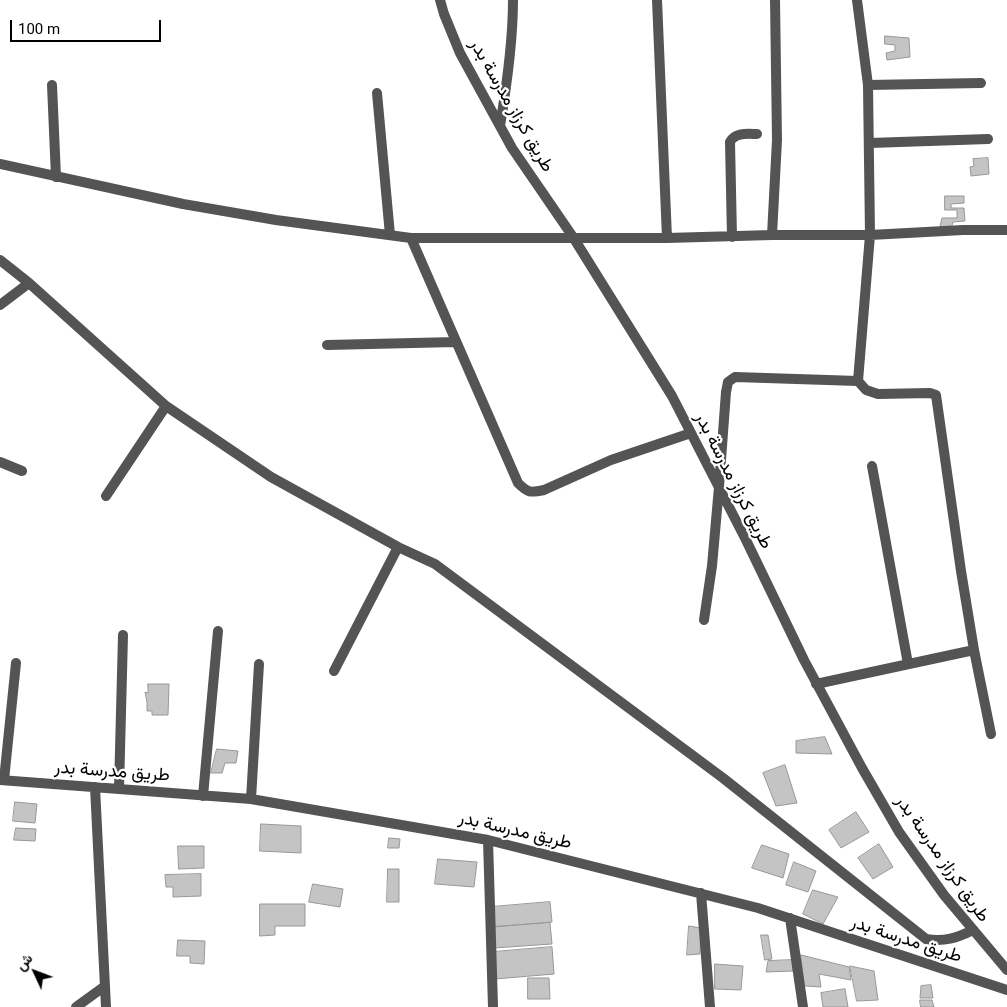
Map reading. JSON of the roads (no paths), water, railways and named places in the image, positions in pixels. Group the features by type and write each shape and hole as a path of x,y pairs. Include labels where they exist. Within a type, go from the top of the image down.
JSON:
{"street":[{"name":"طريق كرزاز مدرسة بدر","path":"440,0 460,53 512,148 573,237 672,396 816,684 899,832 944,895 1007,970"},
{"path":"500,126 508,77 513,0"},
{"path":"657,0 667,238"},
{"path":"772,235 776,140 775,0"},
{"path":"858,0 868,85 870,143 870,235 858,381 866,390 878,394 930,393 936,395 974,650 991,734"},
{"path":"868,85 981,83"},
{"path":"52,85 56,177"},
{"path":"377,93 390,235"},
{"path":"732,237 730,142 732,137 739,134 757,134"},
{"path":"870,143 988,139"},
{"path":"0,164 183,204 276,220 411,238 667,238 870,235 963,230 1007,230"},
{"path":"411,238 518,482 526,491 544,490 611,460 691,433"},
{"path":"0,260 29,283 166,406 271,477 398,547 435,564 723,778 926,939 939,941 956,938 972,930"},
{"path":"0,305 29,283"},
{"path":"327,345 456,342"},
{"path":"704,620 712,566 728,382 735,377 858,381"},
{"path":"106,496 166,406"},
{"path":"0,462 22,471"},
{"path":"872,466 908,664"},
{"path":"334,671 398,547"},
{"path":"203,796 218,631"},
{"path":"119,789 123,635"},
{"path":"816,684 974,650"},
{"path":"2,780 16,663"},
{"path":"251,799 259,664"},
{"name":"طريق مدرسة بدر","path":"2,780 251,799 488,840 758,908 1007,990"},
{"path":"96,787 106,1007"},
{"path":"488,840 493,1007"},
{"path":"701,893 710,1007"},
{"path":"790,918 803,1007"},
{"path":"76,1007 105,986"}]}
